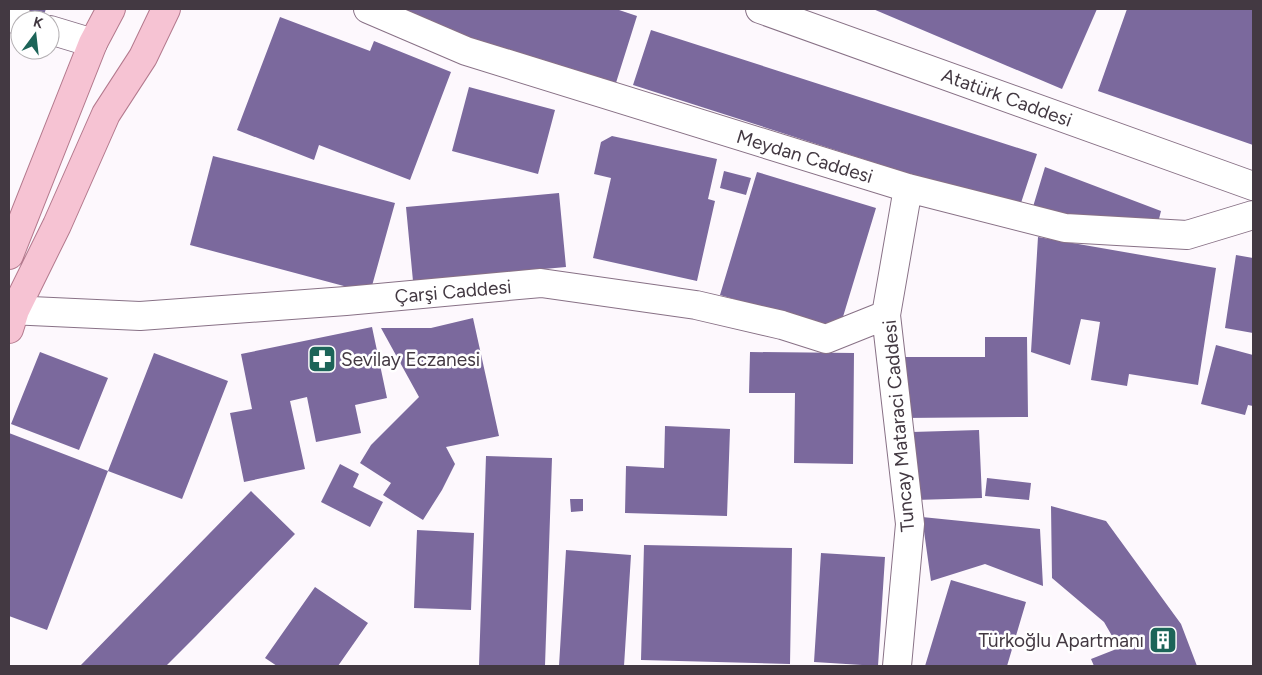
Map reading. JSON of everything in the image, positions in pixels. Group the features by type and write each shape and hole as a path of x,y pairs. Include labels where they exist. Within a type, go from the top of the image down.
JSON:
{"main road":[{"path":"9,255 93,43 111,9"},
{"path":"11,317 57,224 106,114 143,57 166,9"}],"street":[{"name":"Meydan Caddesi","path":"368,9 466,51 908,188 1065,228 1187,235 1253,215"},
{"name":"Atatürk Caddesi","path":"760,9 1253,186"},
{"path":"60,33 93,43"},
{"name":"Tuncay Mataraci Caddesi","path":"897,666 910,524 886,315 908,188"},
{"name":"Çarşi Caddesi","path":"11,317 140,316 346,301 541,283 696,305 782,325 826,339 886,315"}],"building":[{"path":"18,9 46,9 46,10"},
{"path":"394,9 616,9 637,16 615,86 527,63"},
{"path":"873,9 1097,9 1062,89"},
{"path":"1127,9 1253,9 1253,145 1098,91"},
{"path":"280,17 370,51 374,41 451,72 410,180 319,145 314,160 237,130"},
{"path":"651,30 1037,154 1019,209 633,85"},
{"path":"469,87 555,110 538,174 452,151"},
{"path":"612,136 717,159 708,199 715,201 697,281 593,258 611,178 594,174 601,142"},
{"path":"213,156 395,203 370,293 190,245"},
{"path":"1045,167 1161,211 1158,223 1142,225 1032,210"},
{"path":"724,171 751,178 746,195 720,188"},
{"path":"757,172 876,208 839,330 720,295"},
{"path":"559,193 566,267 413,281 406,207"},
{"path":"1038,237 1216,268 1198,385 1129,374 1127,386 1091,380 1100,322 1081,319 1070,365 1031,352"},
{"path":"1236,255 1253,258 1253,333 1225,328"},
{"path":"473,318 499,436 446,447 455,464 442,490 423,520 383,495 391,483 360,463 371,445 419,397 381,328 431,328"},
{"path":"372,327 387,398 355,405 361,433 316,442 307,397 290,401 305,469 244,482 230,413 252,409 241,354"},
{"path":"985,337 1027,337 1028,417 902,418 901,357 985,357"},
{"path":"1216,345 1253,355 1253,406 1248,405 1245,415 1201,404"},
{"path":"40,352 108,378 79,450 11,424"},
{"path":"750,352 854,353 853,464 794,463 795,393 749,393"},
{"path":"154,353 228,381 182,499 108,471"},
{"path":"665,426 730,429 727,516 625,513 626,466 664,468"},
{"path":"979,430 982,498 915,500 912,432"},
{"path":"9,433 108,471 47,630 9,616"},
{"path":"486,456 552,458 545,666 479,666"},
{"path":"340,464 359,474 353,487 383,502 370,527 321,502"},
{"path":"987,478 1031,483 1029,500 985,496"},
{"path":"251,491 295,534 196,636 166,666 80,666"},
{"path":"570,499 583,499 583,511 571,512"},
{"path":"1051,506 1106,521 1181,624 1197,666 1094,666 1091,659 1119,648 1104,622 1052,578"},
{"path":"922,517 1040,529 1043,586 985,564 931,581"},
{"path":"417,530 474,533 471,610 414,608"},
{"path":"644,545 792,548 790,664 641,660"},
{"path":"566,550 631,555 624,666 559,666"},
{"path":"821,553 885,557 878,666 814,662"},
{"path":"951,580 1026,602 1007,666 925,666"},
{"path":"315,587 368,623 338,666 277,666 265,658"}],"place":[{"name":"Sevilay Eczanesi","path":"322,359"},
{"name":"Türkoğlu Apartmanı","path":"1163,640"}]}
